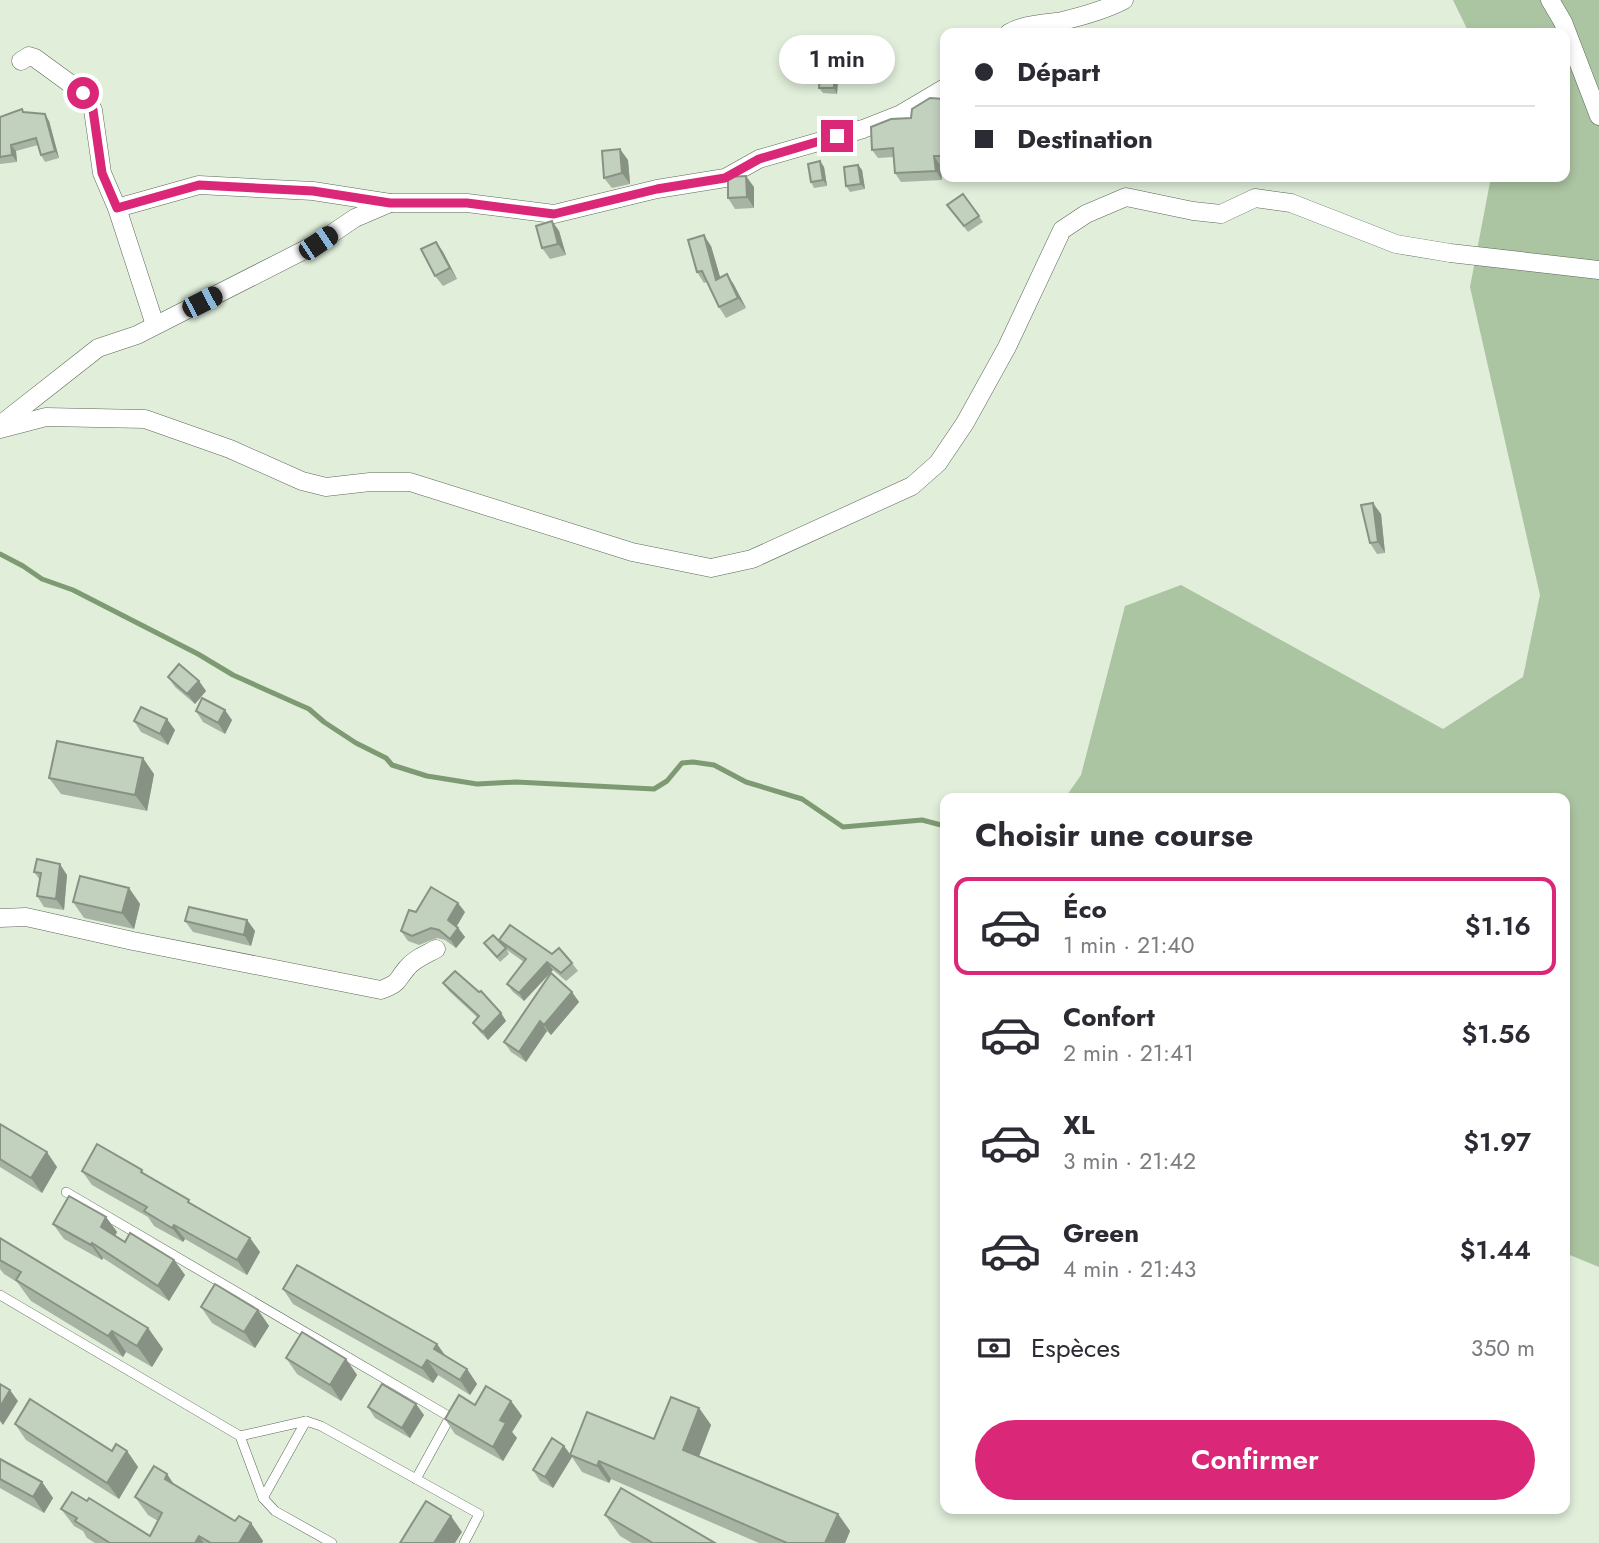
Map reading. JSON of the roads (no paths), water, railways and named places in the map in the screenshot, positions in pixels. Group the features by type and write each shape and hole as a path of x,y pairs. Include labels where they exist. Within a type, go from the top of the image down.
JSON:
{"street":[{"path":"1021,28 1063,20 1110,7 1124,0"},
{"path":"1550,0 1565,28"},
{"path":"1570,40 1599,116"},
{"path":"21,61 29,56 35,58 83,93 93,110 102,173 117,208 155,326"},
{"path":"117,208 199,185 313,191 390,203 467,203 554,214 657,189 725,178 759,159 863,129 901,114 940,91"},
{"path":"0,427 46,417 145,419 230,449 302,481 326,487 370,482 410,482 632,552 711,568 752,559 912,486 938,463 965,423 1007,347 1062,230 1086,214 1126,197 1221,214 1255,198 1291,203 1396,244 1599,270"},
{"path":"0,427 98,348 137,335 318,243 355,218 390,203"},
{"path":"0,918 26,916 133,941 381,990 397,984 416,959 436,949"}],"lane":[{"path":"65,1192 450,1417 416,1479"},
{"path":"0,1295 240,1436 262,1498 275,1511 332,1543"},
{"path":"262,1498 306,1421"},
{"path":"240,1436 306,1421 321,1426 479,1514 464,1543"}],"waterway":[{"path":"0,554 42,579 73,590 198,654 233,675 309,709 356,743 386,758 392,765 427,776 477,784 516,782 654,789 667,781 682,763 693,762 714,765 746,782 802,799 843,827 922,820 940,825"}]}
